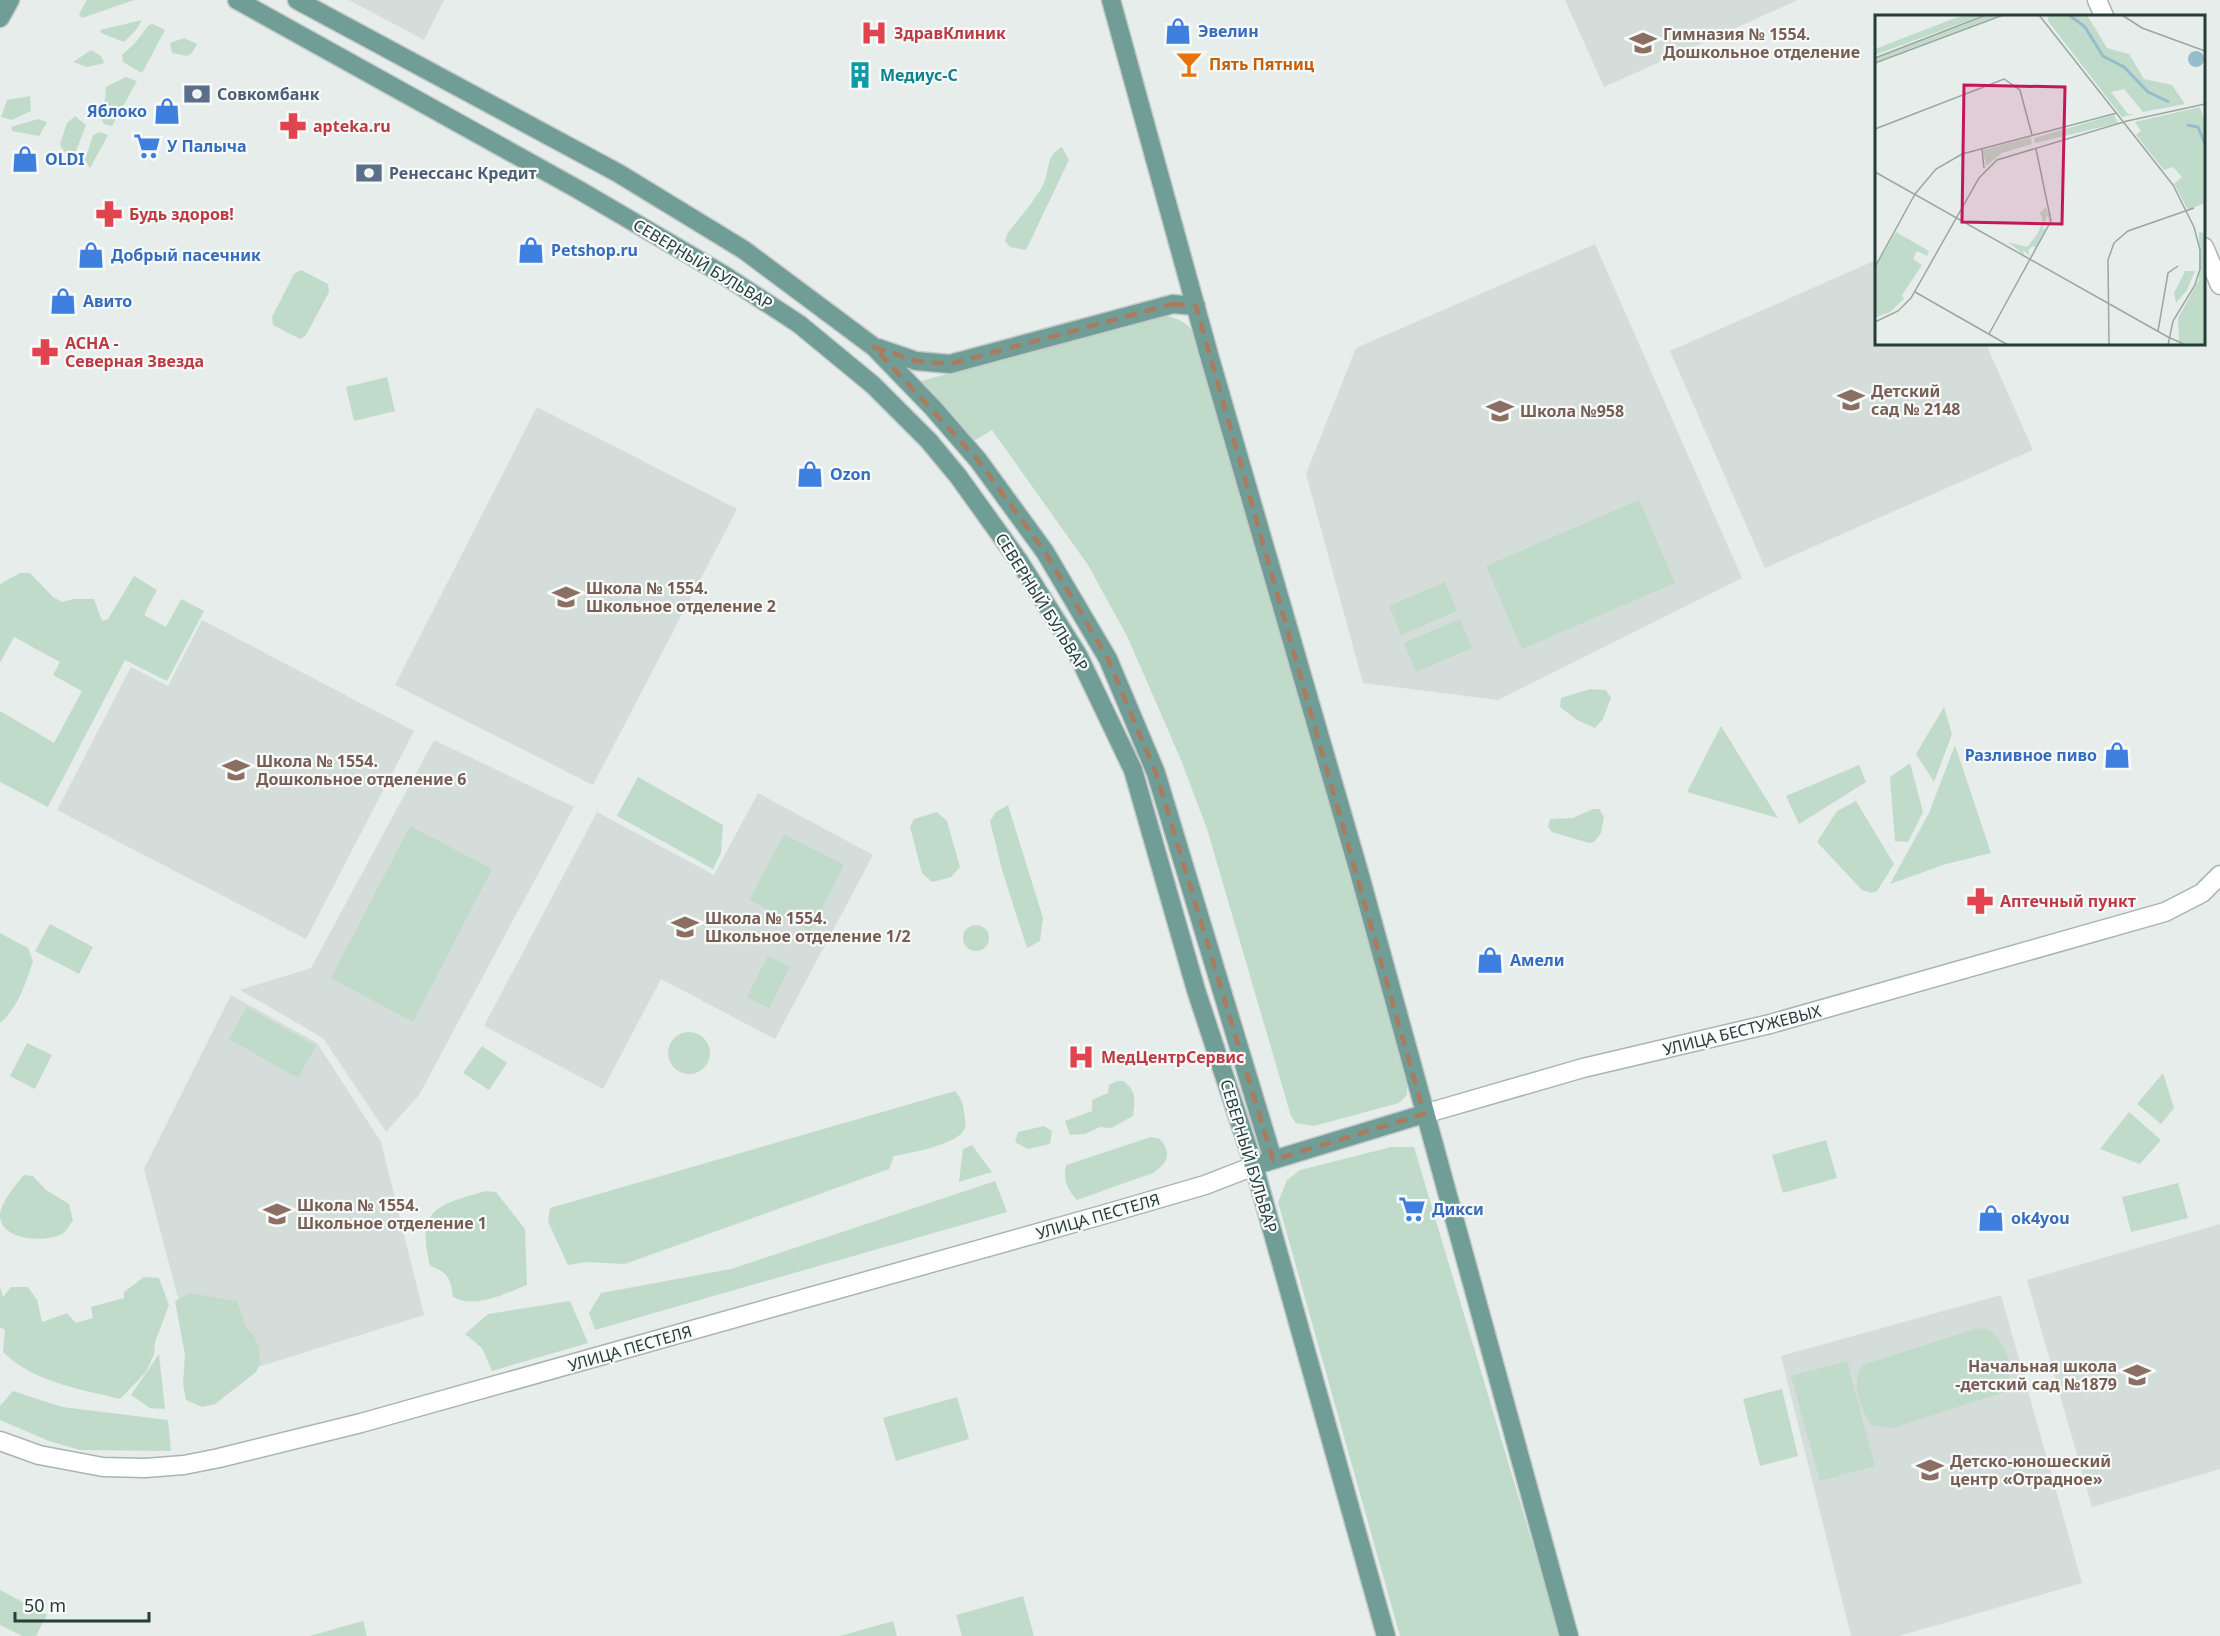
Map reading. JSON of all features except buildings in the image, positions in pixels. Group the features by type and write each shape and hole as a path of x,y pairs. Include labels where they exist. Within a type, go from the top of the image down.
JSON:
{"main road":[{"path":"0,18 10,0"},
{"name":"СЕВЕРНЫЙ БУЛЬВАР","path":"237,0 579,190 734,281 808,332 873,385 929,441 958,476 1019,561 1078,656 1133,770 1196,990 1254,1166 1386,1636"},
{"name":"СЕВЕРНЫЙ БУЛЬВАР","path":"297,0 657,195 744,250 874,347 934,409 978,460 1045,552 1108,659 1156,773 1273,1160"},
{"path":"1111,0 1196,306 1350,839 1569,1636"},
{"path":"874,347 916,361 950,364 1173,304 1196,306"},
{"name":"УЛИЦА БЕСТУЖЕВЫХ","path":"1254,1166 1424,1114"}],"street":[{"path":"2097,0 2104,15"},
{"path":"2205,249 2220,285"},
{"name":"УЛИЦА БЕСТУЖЕВЫХ","path":"1424,1114 1583,1068 1770,1024 2165,912 2202,893 2220,875"},
{"name":"УЛИЦА ПЕСТЕЛЯ","path":"0,1441 39,1455 103,1467 155,1467 219,1458 361,1423 1102,1215 1205,1185 1254,1166"}],"highlighted area":[{"path":"1173,304 1196,306 1424,1114 1273,1160 1156,773 1108,659 1045,552 978,460 874,347 916,361 950,364"}],"shaded area":[{"path":"349,0 444,0 424,40"},
{"name":"Гимназия № 1554. Дошкольное отделение","path":"1565,0 1798,0 1604,87"},
{"name":"Школа №958","path":"1595,244 1742,578 1498,700 1363,683 1306,474 1356,348"},
{"name":"Детский сад № 2148","path":"1875,260 1875,345 1986,345 2033,450 1765,568 1670,351"},
{"name":"Школа № 1554. Школьное отделение 2","path":"537,407 737,509 593,785 395,685"},
{"name":"Школа № 1554. Дошкольное отделение 6","path":"202,620 414,731 306,939 57,810 131,667 168,686"},
{"path":"434,740 574,807 419,1095 386,1132 323,1038 240,990 311,968"},
{"name":"Школа № 1554. Школьное отделение 1/2","path":"758,793 873,855 775,1039 661,979 603,1089 484,1026 597,812 714,875"},
{"name":"Школа № 1554. Школьное отделение 1","path":"231,995 317,1043 381,1142 424,1315 201,1385 144,1169"},
{"name":"Начальная школа -детский сад №1879","path":"2220,1224 2220,1469 2092,1507 2027,1280"},
{"name":"Детско-юношеский центр «Отрадное»","path":"2001,1295 2082,1583 1899,1636 1851,1636 1781,1356"}],"green space":[{"path":"87,0 134,0 82,18 79,14"},
{"path":"142,20 124,42 101,33 100,30"},
{"path":"153,24 165,30 142,73 123,62 122,55 149,25"},
{"path":"184,38 197,44 192,53 187,56 172,53 170,43"},
{"path":"91,50 101,56 104,63 87,67 73,62"},
{"path":"126,77 137,81 112,126 104,124 98,114 105,100 106,87"},
{"path":"30,96 31,111 12,120 1,117 7,100"},
{"path":"75,116 86,125 76,151 70,154 64,152 60,144 67,123"},
{"path":"38,119 47,122 39,136 12,131 11,127"},
{"path":"99,132 108,135 90,168 85,160 93,135"},
{"path":"1062,147 1069,160 1026,250 1010,247 1005,241 1007,234 1032,203 1044,183 1053,154"},
{"path":"301,270 328,284 329,292 306,335 300,339 273,325 272,317 294,274"},
{"path":"1161,316 1182,321 1197,336 1407,1081 1407,1095 1399,1103 1314,1126 1296,1123 1291,1116 1207,829 1181,760 1128,638 1088,565 992,430 972,442 921,381"},
{"path":"387,377 395,411 354,421 346,387"},
{"path":"1639,500 1675,583 1522,649 1486,566"},
{"path":"20,573 30,573 53,597 62,602 74,599 94,599 102,621 108,619 134,576 157,590 144,615 166,627 181,599 204,611 167,681 125,660 48,807 0,782 0,711 54,743 82,691 53,675 60,662 14,637 0,663 0,584"},
{"path":"1445,582 1457,611 1401,635 1389,606"},
{"path":"1460,619 1472,648 1416,672 1404,643"},
{"path":"1590,689 1606,690 1611,698 1603,719 1595,728 1577,720 1560,707 1561,698"},
{"path":"1944,707 1952,734 1934,782 1916,754"},
{"path":"1721,726 1778,818 1687,792"},
{"path":"1955,745 1991,853 1946,864 1890,884 1929,813"},
{"path":"1910,763 1923,812 1908,842 1895,841 1890,777"},
{"path":"1859,765 1866,782 1799,824 1786,796"},
{"path":"638,777 723,825 721,853 713,869 617,816"},
{"path":"1856,801 1894,864 1877,891 1872,893 1862,890 1817,842 1837,811"},
{"path":"1008,805 1043,918 1040,941 1027,948 1002,870 990,821 996,812"},
{"path":"1593,809 1599,809 1604,817 1601,833 1594,842 1589,843 1552,832 1548,827 1550,819 1573,818"},
{"path":"937,812 947,821 960,867 951,877 932,882 922,873 910,827 914,819"},
{"path":"410,826 492,869 413,1022 331,978"},
{"path":"784,834 844,865 810,931 749,900"},
{"path":"50,924 93,947 79,974 35,951"},
{"path":"976,925 985,929 989,938 985,947 976,951 967,947 963,938 967,929"},
{"path":"0,933 28,948 33,961 17,1002 0,1023"},
{"path":"768,956 790,967 769,1008 747,997"},
{"path":"247,1007 316,1046 298,1078 229,1039"},
{"path":"689,1032 704,1038 710,1053 704,1068 689,1074 674,1068 668,1053 674,1038"},
{"path":"27,1043 52,1055 35,1089 10,1076"},
{"path":"482,1046 507,1063 489,1090 463,1073"},
{"path":"2163,1073 2174,1108 2161,1124 2137,1104"},
{"path":"1123,1081 1133,1092 1133,1116 1111,1128 1100,1127 1085,1134 1070,1135 1065,1121 1092,1111 1092,1100 1108,1093 1109,1085"},
{"path":"955,1091 962,1103 966,1124 964,1130 952,1140 932,1148 894,1156 889,1169 625,1264 587,1262 568,1265 548,1222 550,1208"},
{"path":"2129,1112 2161,1140 2140,1164 2100,1149"},
{"path":"1044,1126 1052,1131 1050,1144 1028,1149 1015,1142 1018,1132"},
{"path":"1151,1137 1160,1139 1166,1149 1167,1158 1162,1166 1153,1173 1077,1200 1067,1184 1066,1165"},
{"path":"1826,1140 1837,1178 1783,1193 1772,1155"},
{"path":"972,1145 992,1172 959,1182 963,1149"},
{"path":"1391,1147 1414,1147 1560,1636 1400,1636 1278,1202 1287,1180 1300,1170"},
{"path":"24,1175 33,1176 46,1190 69,1204 73,1220 62,1234 45,1238 25,1238 15,1235 2,1224 0,1215 3,1205"},
{"path":"995,1181 1007,1212 595,1330 589,1313 601,1293 731,1269"},
{"path":"2178,1183 2188,1218 2131,1232 2122,1197"},
{"path":"485,1191 496,1192 525,1229 527,1285 490,1299 462,1300 453,1297 448,1277 430,1266 426,1247 428,1221 442,1206"},
{"path":"144,1277 159,1278 169,1305 146,1372 120,1399 73,1388 28,1371 3,1352 5,1330 0,1327 0,1287 3,1297 11,1287 28,1287 37,1300 42,1322 67,1313 76,1323 93,1318 91,1307 124,1298 124,1292"},
{"path":"189,1293 237,1301 246,1327 254,1336 259,1348 260,1363 256,1372 215,1404 202,1407 186,1400 183,1383 185,1355 175,1301"},
{"path":"570,1301 588,1343 492,1371 482,1348 465,1334 488,1314"},
{"path":"1985,1328 1999,1339 2007,1356 2009,1375 2004,1392 1893,1428 1872,1425 1867,1419 1860,1403 1857,1387 1862,1365 1975,1329"},
{"path":"159,1354 165,1409 150,1408 131,1395"},
{"path":"1847,1361 1875,1466 1820,1481 1791,1376"},
{"path":"1782,1389 1798,1456 1760,1466 1743,1399"},
{"path":"13,1391 62,1407 168,1420 171,1451 80,1450 49,1441 0,1420 0,1406"},
{"path":"957,1397 969,1439 896,1461 883,1418"},
{"path":"0,1590 47,1615 36,1636 22,1636 0,1625"},
{"path":"1023,1596 1034,1636 962,1636 956,1615"},
{"path":"363,1621 367,1636 309,1636"},
{"path":"893,1621 897,1636 840,1636"}],"place":[{"name":"Эвелин","path":"1178,31"},
{"name":"ЗдравКлиник","path":"874,33"},
{"name":"Гимназия № 1554. Дошкольное отделение","path":"1643,43"},
{"name":"Пять Пятниц","path":"1189,64"},
{"name":"Медиус-С","path":"860,75"},
{"name":"Совкомбанк","path":"197,94"},
{"name":"Яблоко","path":"167,111"},
{"name":"apteka.ru","path":"293,126"},
{"name":"У Палыча","path":"147,146"},
{"name":"OLDI","path":"25,159"},
{"name":"Ренессанс Кредит","path":"369,173"},
{"name":"Будь здоров!","path":"109,214"},
{"name":"Petshop.ru","path":"531,250"},
{"name":"Добрый пасечник","path":"91,255"},
{"name":"Авито","path":"63,301"},
{"name":"АСНА - Северная Звезда","path":"45,352"},
{"name":"Детский сад № 2148","path":"1851,400"},
{"name":"Школа №958","path":"1500,411"},
{"name":"Ozon","path":"810,474"},
{"name":"Школа № 1554. Школьное отделение 2","path":"566,597"},
{"name":"Разливное пиво","path":"2117,755"},
{"name":"Школа № 1554. Дошкольное отделение 6","path":"236,770"},
{"name":"Аптечный пункт","path":"1980,901"},
{"name":"Школа № 1554. Школьное отделение 1/2","path":"685,927"},
{"name":"Амели","path":"1490,960"},
{"name":"МедЦентрСервис","path":"1081,1057"},
{"name":"Дикси","path":"1412,1209"},
{"name":"Школа № 1554. Школьное отделение 1","path":"277,1214"},
{"name":"ok4you","path":"1991,1218"},
{"name":"Начальная школа -детский сад №1879","path":"2137,1375"},
{"name":"Детско-юношеский центр «Отрадное»","path":"1930,1470"}]}
